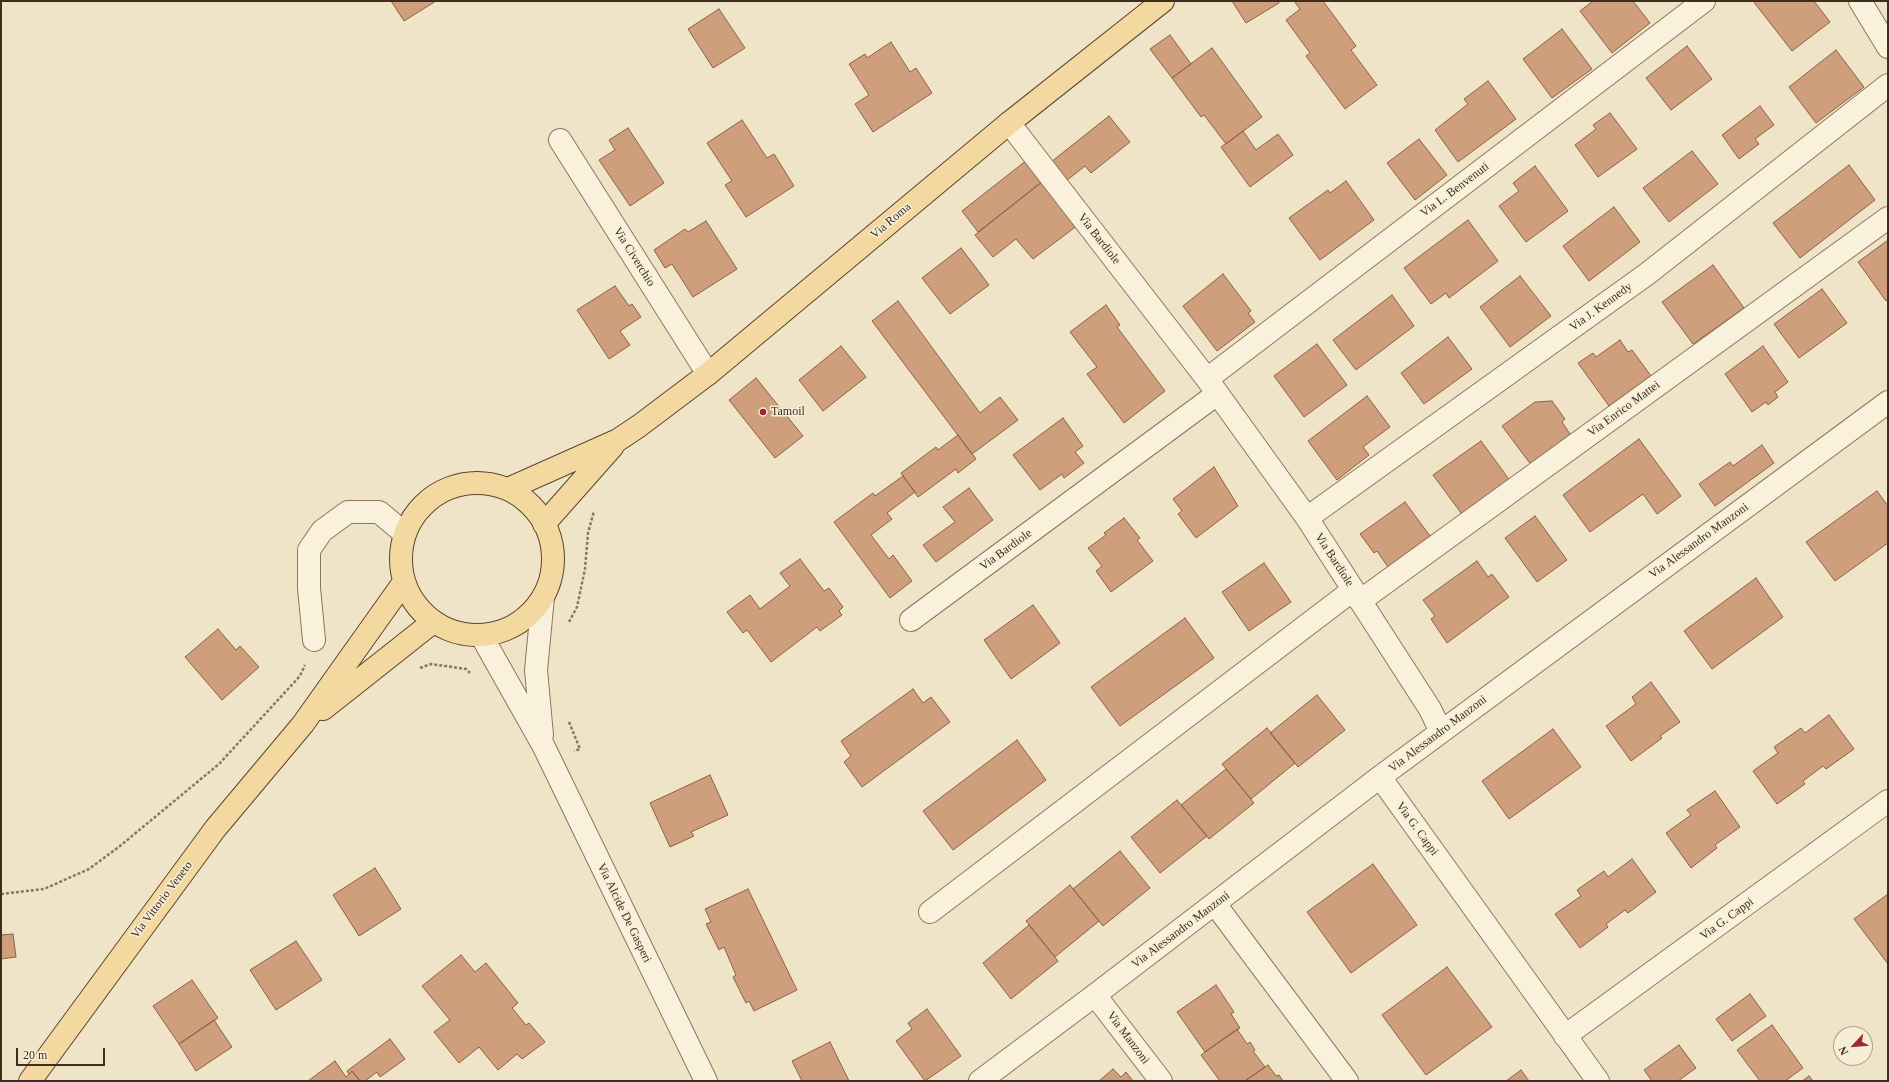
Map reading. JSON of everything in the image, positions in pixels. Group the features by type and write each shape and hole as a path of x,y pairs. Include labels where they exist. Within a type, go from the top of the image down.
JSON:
{"main road":[{"name":"Via Roma","path":"618,440 708,374 1009,123 1163,1"},
{"path":"508,489 618,440"},
{"path":"544,524 618,440"},
{"path":"484,482 508,489 529,504 544,524 552,548 552,573 543,597 527,616 506,630 481,635 456,632 434,622 416,604 404,582 400,557 404,533 417,511 436,494 459,484 484,482"},
{"path":"303,724 404,582"},
{"path":"303,724 434,622"},
{"name":"Via Vittorio Veneto","path":"30,1081 215,829 303,724"}],"street":[{"name":"Via L. Benvenuti","path":"1212,386 1704,1"},
{"path":"1860,1 1885,34"},
{"name":"Via J. Kennedy","path":"1307,518 1647,274 1888,85"},
{"name":"Via Bardiole","path":"1009,123 1212,386 1307,518 1430,709 1440,732"},
{"name":"Via Civerchio","path":"560,140 708,374"},
{"name":"Via Enrico Mattei","path":"930,912 1357,595 1888,218"},
{"name":"Via Bardiole","path":"911,620 1212,386"},
{"name":"Via Alessandro Manzoni","path":"986,1076 1095,995 1440,732 1888,402"},
{"path":"314,640 309,588 309,550 322,531 348,512 380,512 404,533"},
{"name":"Via Alcide De Gasperi","path":"543,597 536,670 543,744"},
{"name":"Via Alcide De Gasperi","path":"481,635 543,744 706,1081"},
{"name":"Via G. Cappi","path":"1380,777 1598,1081"},
{"name":"Via G. Cappi","path":"1565,1036 1888,801"},
{"path":"1215,904 1347,1081"},
{"name":"Via Manzoni","path":"1095,995 1160,1081"}],"path":[{"path":"1,894 44,889 89,869 146,826 219,764 300,676 314,640"}],"building":[{"path":"391,1 436,1 404,21"},
{"path":"1232,1 1278,1 1279,3 1246,23"},
{"path":"1294,1 1323,1 1356,46 1351,50 1377,85 1345,109 1306,56 1310,53 1286,20 1300,9"},
{"path":"1593,1 1633,1 1650,23 1612,53 1580,11"},
{"path":"1753,1 1814,1 1830,22 1792,51"},
{"path":"719,9 745,48 713,68 688,29"},
{"path":"1562,29 1592,69 1552,98 1523,59"},
{"path":"1170,35 1191,64 1172,78 1150,49"},
{"path":"891,42 910,72 916,68 932,93 873,132 855,104 869,95 849,64 865,54 867,58"},
{"path":"1687,46 1712,79 1671,110 1646,78"},
{"path":"1212,48 1262,117 1226,144 1204,115 1201,117 1172,78"},
{"path":"1836,50 1864,87 1816,123 1789,87"},
{"path":"1488,81 1516,119 1458,162 1435,130 1468,104 1464,99"},
{"path":"1760,106 1774,125 1755,139 1759,144 1739,159 1722,135"},
{"path":"1610,113 1637,149 1598,177 1575,145 1596,129 1593,125"},
{"path":"1109,116 1130,142 1091,173 1085,166 1066,181 1051,162"},
{"path":"742,120 767,158 774,154 794,186 746,217 725,185 732,181 707,143"},
{"path":"628,128 664,183 630,206 599,160 615,150 609,140"},
{"path":"1243,131 1256,150 1278,134 1293,155 1250,187 1221,147"},
{"path":"1419,139 1447,175 1415,200 1387,163"},
{"path":"1692,151 1718,184 1669,222 1643,188"},
{"path":"1027,160 1043,181 978,232 962,211"},
{"path":"1849,165 1875,200 1800,258 1773,223"},
{"path":"1535,166 1568,211 1526,242 1499,206 1519,191 1513,183"},
{"path":"1043,181 1078,225 1033,259 1016,239 993,257 975,235"},
{"path":"1346,181 1374,220 1320,260 1289,218 1328,190 1330,193"},
{"path":"1614,207 1640,242 1589,281 1563,246"},
{"path":"1468,220 1498,261 1449,298 1446,293 1431,304 1404,268"},
{"path":"706,221 737,269 693,297 672,264 665,268 654,250 685,229 688,232"},
{"path":"1888,240 1888,299 1886,301 1858,262"},
{"path":"961,248 989,285 950,314 922,278"},
{"path":"1713,265 1744,308 1693,344 1662,302"},
{"path":"1223,274 1251,311 1248,313 1255,322 1217,351 1183,306"},
{"path":"1520,276 1551,316 1510,347 1480,307"},
{"path":"615,286 629,306 632,304 641,317 620,331 630,345 609,359 577,310"},
{"path":"1822,289 1847,323 1799,358 1774,324"},
{"path":"1392,295 1414,326 1356,370 1333,340"},
{"path":"898,301 980,413 1000,397 1018,420 972,454 872,321"},
{"path":"1106,305 1120,325 1117,327 1165,391 1124,423 1087,374 1097,367 1070,332"},
{"path":"1448,337 1472,369 1424,404 1401,373"},
{"path":"1620,340 1628,352 1632,350 1651,376 1609,406 1578,363 1593,353 1596,357"},
{"path":"1317,344 1347,385 1304,417 1274,376"},
{"path":"841,346 866,377 823,411 799,380"},
{"path":"1763,346 1788,382 1775,392 1778,397 1768,405 1766,402 1752,412 1725,374"},
{"path":"756,378 803,436 775,458 729,400"},
{"path":"1367,396 1390,427 1363,447 1369,455 1337,480 1308,441"},
{"path":"1552,401 1565,419 1562,422 1572,437 1532,466 1502,426 1535,402"},
{"path":"1063,418 1083,446 1075,452 1084,463 1064,478 1062,474 1040,490 1013,455"},
{"path":"958,435 976,459 958,473 956,469 918,497 901,473 936,447 938,450"},
{"path":"1639,439 1681,496 1657,514 1643,494 1590,532 1563,495"},
{"path":"1481,441 1511,482 1464,517 1433,475"},
{"path":"1762,445 1774,463 1715,506 1699,484 1730,462 1733,466"},
{"path":"1214,467 1238,506 1196,538 1178,514 1182,511 1173,499"},
{"path":"903,476 915,492 887,513 892,519 871,535 889,559 893,555 912,581 890,598 834,522 873,493 875,496"},
{"path":"969,488 993,520 936,562 923,545 955,522 943,507"},
{"path":"1877,491 1888,506 1888,543 1835,581 1806,542"},
{"path":"1405,502 1430,536 1388,567 1377,551 1374,553 1360,534"},
{"path":"1535,516 1567,560 1537,582 1505,538"},
{"path":"1124,518 1140,538 1137,540 1153,561 1111,592 1096,571 1102,566 1088,548 1106,535 1104,533"},
{"path":"800,559 824,591 829,588 843,607 839,611 842,615 820,631 817,627 771,662 747,630 743,633 727,612 750,595 760,609 790,586 780,573"},
{"path":"1477,561 1488,577 1492,574 1509,597 1447,643 1431,619 1435,616 1423,600"},
{"path":"1264,563 1291,602 1249,631 1222,592"},
{"path":"1756,578 1783,617 1712,669 1684,631"},
{"path":"1033,605 1060,643 1011,679 984,640"},
{"path":"1185,618 1214,658 1120,726 1091,687"},
{"path":"218,629 236,650 240,646 259,667 222,700 185,657"},
{"path":"1651,682 1680,722 1660,736 1662,738 1631,761 1606,726 1636,704 1632,697"},
{"path":"913,689 923,703 931,697 950,722 862,787 844,762 851,756 841,741"},
{"path":"1317,695 1345,730 1298,767 1270,733"},
{"path":"1829,715 1854,749 1826,769 1823,766 1803,781 1805,784 1777,804 1753,771 1778,753 1774,747 1801,728 1805,733"},
{"path":"1267,728 1295,763 1251,799 1222,764"},
{"path":"1553,729 1581,767 1509,819 1482,781"},
{"path":"1017,740 1046,780 953,850 923,811"},
{"path":"1226,769 1254,803 1209,839 1181,805"},
{"path":"710,775 728,815 691,832 694,836 670,847 650,803"},
{"path":"1715,791 1740,827 1715,845 1717,848 1691,868 1666,833 1691,815 1687,810"},
{"path":"1177,800 1207,836 1160,873 1131,837"},
{"path":"1120,851 1150,888 1103,926 1073,889"},
{"path":"1632,859 1656,892 1628,913 1625,910 1606,924 1608,927 1580,948 1555,914 1581,896 1577,890 1604,871 1608,877"},
{"path":"1373,864 1417,925 1351,973 1307,912"},
{"path":"375,868 401,909 359,936 333,895"},
{"path":"1070,885 1099,921 1055,957 1026,921"},
{"path":"748,889 797,990 754,1011 749,1001 746,1003 733,977 736,975 724,947 719,950 706,924 711,922 705,909"},
{"path":"1888,894 1888,964 1854,919"},
{"path":"1029,925 1058,961 1011,999 983,963"},
{"path":"13,934 16,957 1,959 1,935"},
{"path":"296,941 322,980 276,1010 250,970"},
{"path":"461,955 475,972 486,963 518,1003 512,1008 526,1025 529,1023 545,1042 522,1059 517,1054 498,1070 479,1047 459,1063 434,1032 450,1020 422,986"},
{"path":"1447,967 1492,1027 1426,1075 1382,1015"},
{"path":"192,980 218,1018 179,1044 153,1006"},
{"path":"1216,985 1234,1012 1231,1014 1240,1028 1205,1052 1177,1012"},
{"path":"1750,994 1766,1016 1732,1041 1716,1019"},
{"path":"927,1009 961,1056 925,1081 896,1041 912,1029 908,1023"},
{"path":"214,1020 232,1047 196,1071 179,1044"},
{"path":"1772,1025 1803,1068 1785,1081 1760,1081 1737,1050"},
{"path":"1237,1029 1247,1044 1250,1042 1255,1050 1253,1051 1265,1067 1245,1081 1220,1081 1201,1055"},
{"path":"390,1039 405,1059 380,1077 377,1072 365,1081 360,1081 352,1071 349,1074 347,1071"},
{"path":"830,1042 849,1081 802,1081 792,1061"},
{"path":"1679,1045 1696,1068 1678,1081 1652,1081 1644,1070"},
{"path":"335,1061 346,1077 352,1071 360,1081 308,1081"},
{"path":"1268,1065 1276,1076 1279,1075 1283,1081 1245,1081"},
{"path":"1113,1069 1121,1077 1126,1072 1133,1081 1099,1081"},
{"path":"1521,1070 1529,1081 1506,1081"},
{"path":"1809,1076 1813,1081 1802,1081"}],"place":[{"name":"Tamoil","path":"763,412"}]}
